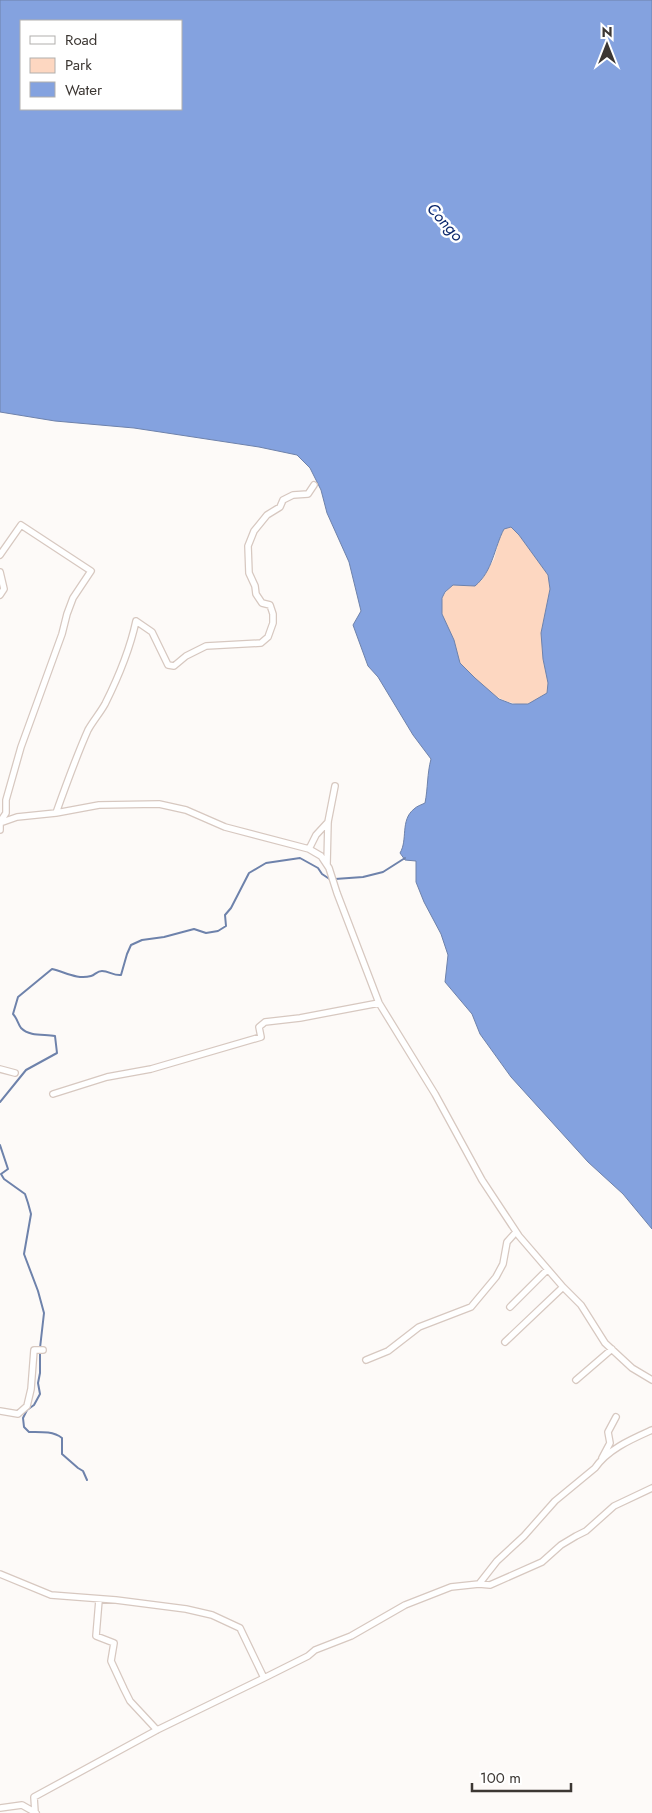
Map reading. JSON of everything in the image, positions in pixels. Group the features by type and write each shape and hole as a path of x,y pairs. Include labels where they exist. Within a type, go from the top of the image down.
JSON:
{"street":[{"path":"56,813 66,783 89,728 104,706 113,685 132,638 136,621 152,632 168,665 174,666 186,656 206,646 261,643 268,636 273,623 273,614 270,605 262,603 256,594 255,586 249,573 248,546 254,531 267,515 280,507 283,500 292,495 308,494 314,485"},
{"path":"0,555 22,525 91,571 74,598 67,614 62,634 3,799 6,813 0,823 0,830"},
{"path":"0,572 4,589 0,595"},
{"path":"327,864 328,822 334,786"},
{"path":"0,823 17,817 56,813 99,805 159,804 186,810 225,827 310,850 321,856 327,864 333,879 379,1003 435,1094 482,1180 516,1232 581,1305 598,1334 632,1368 652,1380"},
{"path":"310,850 316,835 328,822"},
{"path":"53,1094 106,1077 151,1069 261,1037 259,1027 265,1022 341,1011 379,1003"},
{"path":"0,1069 15,1073"},
{"path":"366,1360 388,1351 419,1326 471,1307 496,1277 503,1264 507,1242 516,1232"},
{"path":"510,1306 548,1270"},
{"path":"505,1342 563,1287"},
{"path":"0,1412 18,1414 27,1406 31,1390 34,1350 43,1350"},
{"path":"576,1380 612,1350"},
{"path":"478,1584 497,1561 524,1536 555,1501 600,1462 610,1443 608,1432 616,1418"},
{"path":"600,1462 631,1440 652,1430"},
{"path":"36,1813 34,1797 157,1730 308,1656 315,1650 350,1636 411,1602 451,1587 478,1584 490,1585 542,1562 561,1545 586,1531 614,1506 652,1488"},
{"path":"0,1574 51,1595 116,1600 186,1609 223,1619 240,1628 264,1678"},
{"path":"99,1600 96,1636 114,1644 111,1661 124,1689 133,1705 157,1730"},
{"path":"0,1808 22,1805 36,1813"}],"green space":[{"path":"511,527 548,575 550,589 541,633 543,659 548,683 547,693 527,704 508,702 499,698 473,678 459,661 454,642 441,610 442,598 453,585 466,586 481,581 494,559 504,528"}],"water":[{"name":"Congo","path":"0,0 652,0 652,1229 623,1194 588,1162 511,1077 480,1034 472,1014 445,982 448,955 441,934 416,882 416,861 405,860 400,853 404,842 407,819 415,808 425,803 431,759 413,735 378,677 368,666 353,625 361,611 349,562 327,513 321,490 310,468 297,455 259,447 134,428 55,421 0,412","holes":["511,527 548,575 550,589 541,633 543,659 548,683 547,693 528,704 512,704 499,699 460,663 454,640 442,614 442,598 445,592 453,585 475,586 481,580 486,573 504,529"]}],"waterway":[{"path":"0,1102 26,1070 57,1053 55,1036 33,1034 25,1031 21,1028 13,1014 18,997 52,969 81,977 91,976 102,971 121,975 131,945 142,940 164,937 194,929 206,933 218,931 226,926 225,915 231,908 249,873 266,863 300,858 318,868 322,874 331,880"},
{"path":"335,879 363,877 383,872 405,858"},
{"path":"0,1145 8,1169 1,1174 4,1179 25,1194 31,1214 24,1254 44,1313 40,1348"},
{"path":"40,1353 38,1383 40,1394 23,1418 24,1427 29,1432 51,1433 62,1438 62,1454 83,1471 87,1480"}]}
